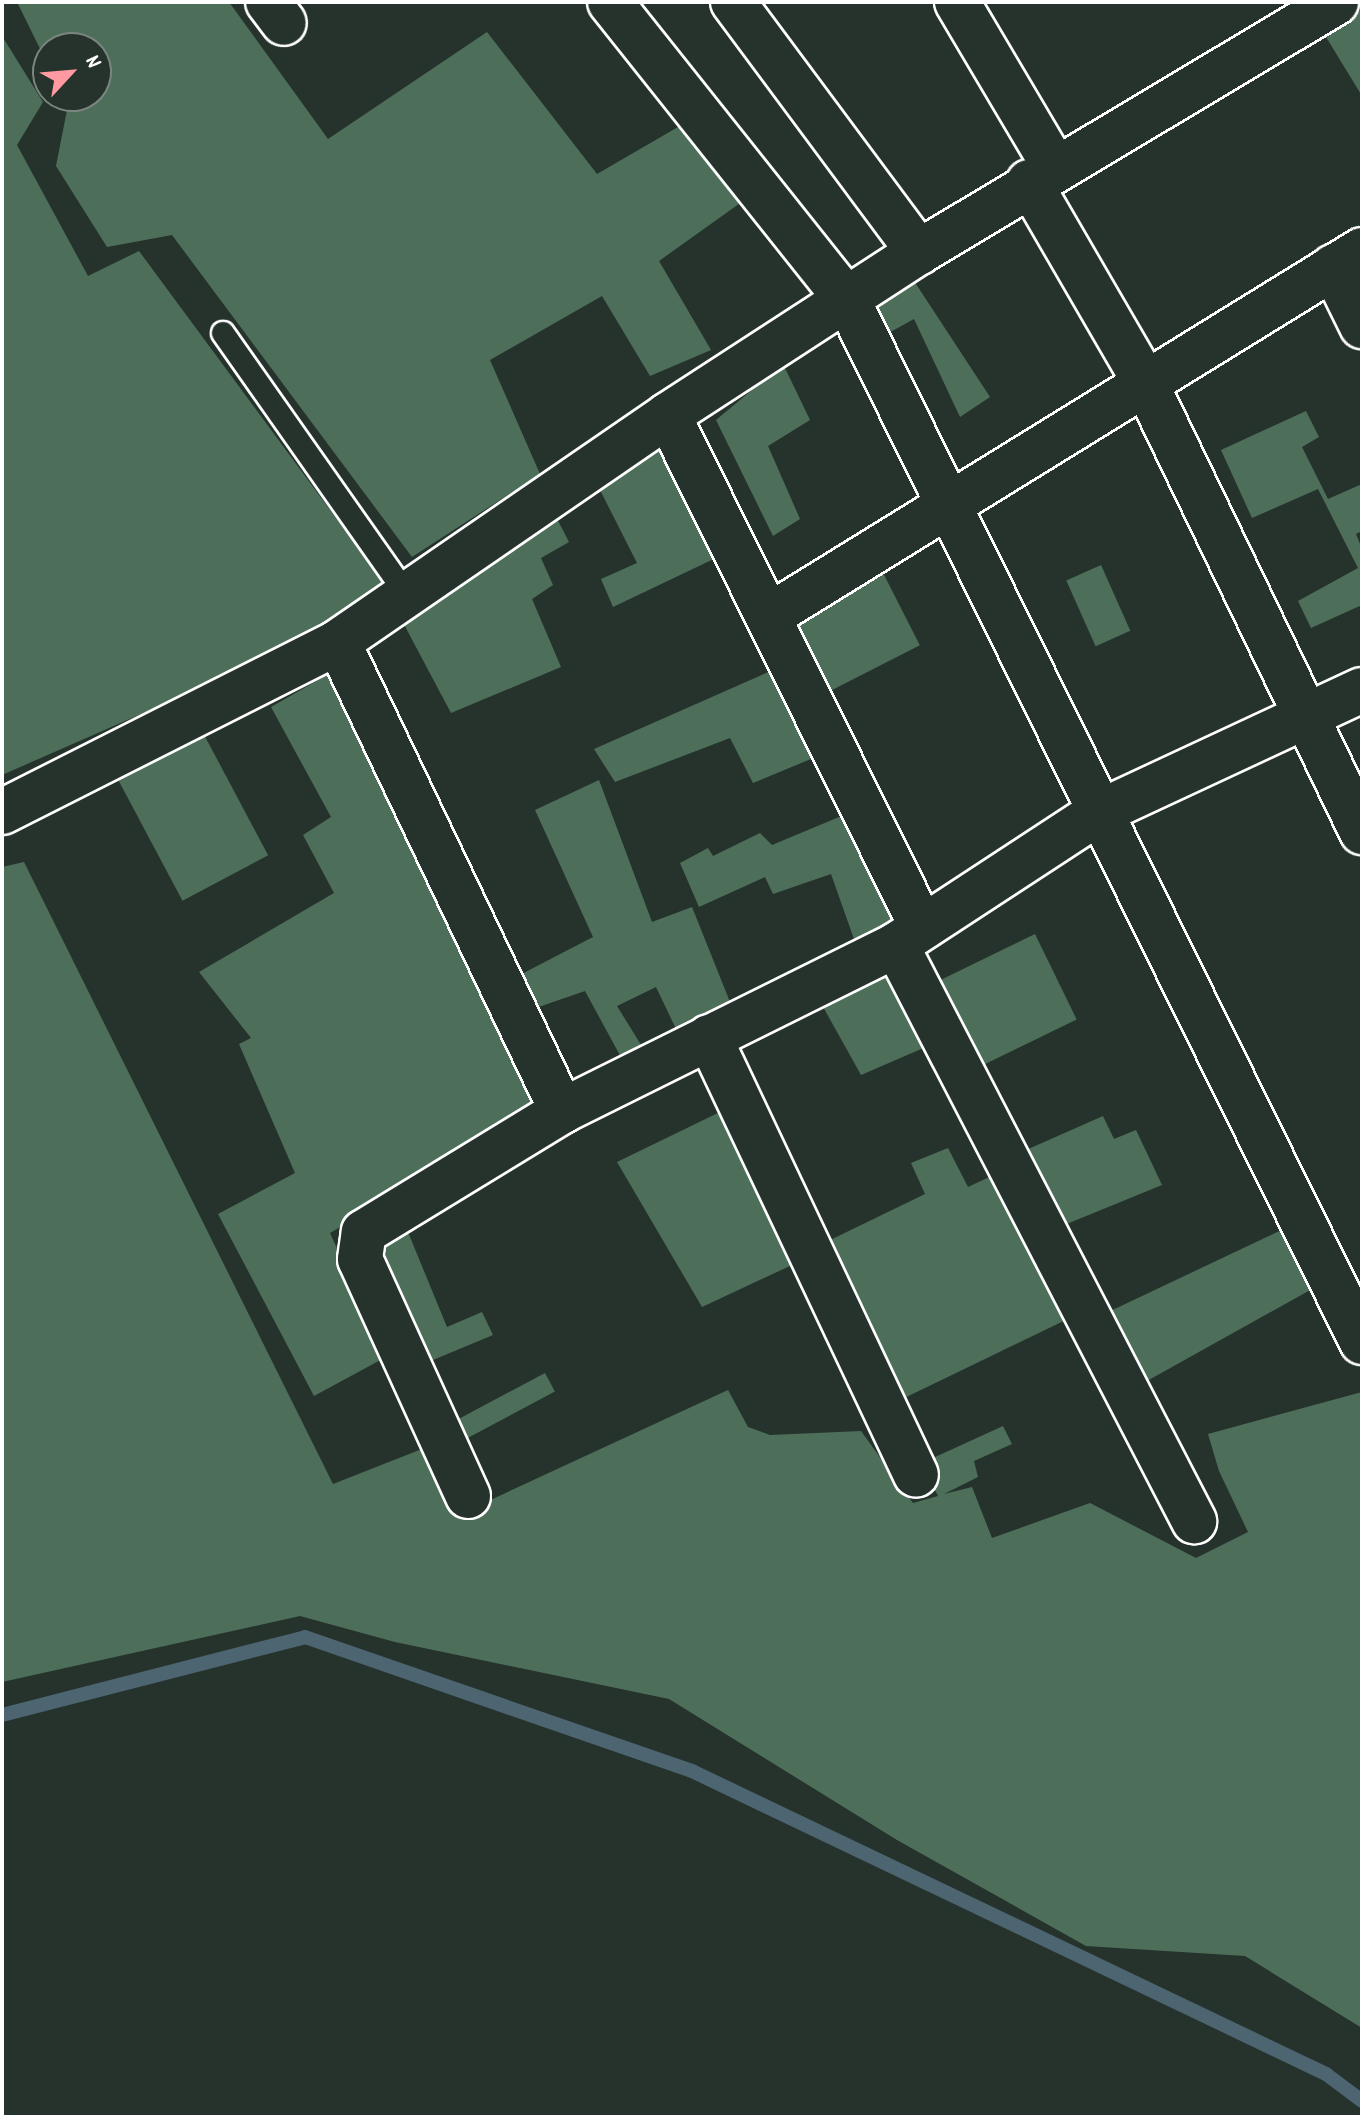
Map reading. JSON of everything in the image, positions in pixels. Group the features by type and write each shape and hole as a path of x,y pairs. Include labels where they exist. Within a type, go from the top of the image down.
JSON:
{"street":[{"path":"610,2 848,301 1098,813 1362,1342"},
{"path":"733,2 919,252"},
{"path":"957,2 1362,832"},
{"path":"2,812 338,642 668,415 848,301 919,252 1042,175 1336,2"},
{"path":"769,616 947,502 1347,258 1362,326"},
{"path":"668,415 769,616 909,936 1194,1521"},
{"path":"338,642 562,1111"},
{"path":"468,1496 360,1259 359,1242 376,1223 562,1111 909,936 1098,813 1362,690"},
{"path":"709,1037 916,1475"}],"lane":[{"path":"223,333 407,595"}],"green space":[{"path":"17,2 229,2 328,139 487,32 597,174 678,127 743,201 659,261 711,350 650,376 602,296 490,360 540,474 412,557 172,235 107,247 56,166 67,112 112,112 112,32 32,32"},
{"path":"1362,10 1362,96 1323,32"},
{"path":"2,36 32,84 32,112 37,112 17,145 88,276 139,251 384,583 328,632 2,775"},
{"path":"914,281 990,397 960,417 914,319 874,341 859,310"},
{"path":"783,364 810,420 768,446 800,519 773,536 716,420"},
{"path":"1306,411 1319,437 1302,447 1328,499 1362,484 1362,531 1356,534 1362,549 1362,605 1311,628 1298,601 1358,568 1318,489 1252,518 1221,450"},
{"path":"667,442 720,556 613,607 601,579 637,563 600,490"},
{"path":"553,511 569,542 541,558 553,585 532,599 561,667 451,713 399,615"},
{"path":"879,565 920,645 817,697 777,617"},
{"path":"1101,565 1130,631 1096,646 1066,580"},
{"path":"773,670 823,754 753,783 730,738 615,782 594,749"},
{"path":"327,675 547,1105 330,1233 386,1357 314,1396 218,1214 295,1173 239,1044 251,1038 199,972 334,893 303,835 331,817 271,707"},
{"path":"201,729 268,855 182,901 115,775"},
{"path":"599,780 652,922 692,907 732,1007 678,1033 656,987 617,1006 646,1053 622,1059 585,991 524,1012 512,979 593,937 535,810"},
{"path":"851,812 906,917 855,942 831,874 773,894 765,877 699,907 680,863 708,848 713,856 760,833 772,845"},
{"path":"24,862 333,1484 427,1447 458,1515 728,1390 748,1427 770,1435 861,1431 913,1503 938,1496 922,1463 1003,1426 1012,1444 974,1461 978,1477 944,1494 972,1487 992,1538 1090,1503 1196,1558 1248,1532 1219,1471 1208,1434 1362,1392 1362,2028 1245,1956 1086,1946 897,1840 669,1699 395,1642 300,1616 2,1682 2,867"},
{"path":"1035,934 1077,1019 968,1072 926,987"},
{"path":"894,962 935,1043 861,1075 817,996"},
{"path":"722,1111 792,1265 702,1307 617,1162"},
{"path":"1103,1116 1114,1139 1136,1130 1162,1185 1052,1230 1017,1154"},
{"path":"948,1148 968,1187 1004,1170 1076,1315 896,1402 822,1244 925,1194 911,1163"},
{"path":"403,1220 447,1327 482,1312 493,1335 421,1365 376,1238"},
{"path":"1292,1225 1321,1284 1138,1386 1102,1315"},
{"path":"545,1373 555,1392 465,1439 455,1421"}],"waterway":[{"path":"2,1715 305,1637 692,1771 1326,2074 1362,2101"}]}
